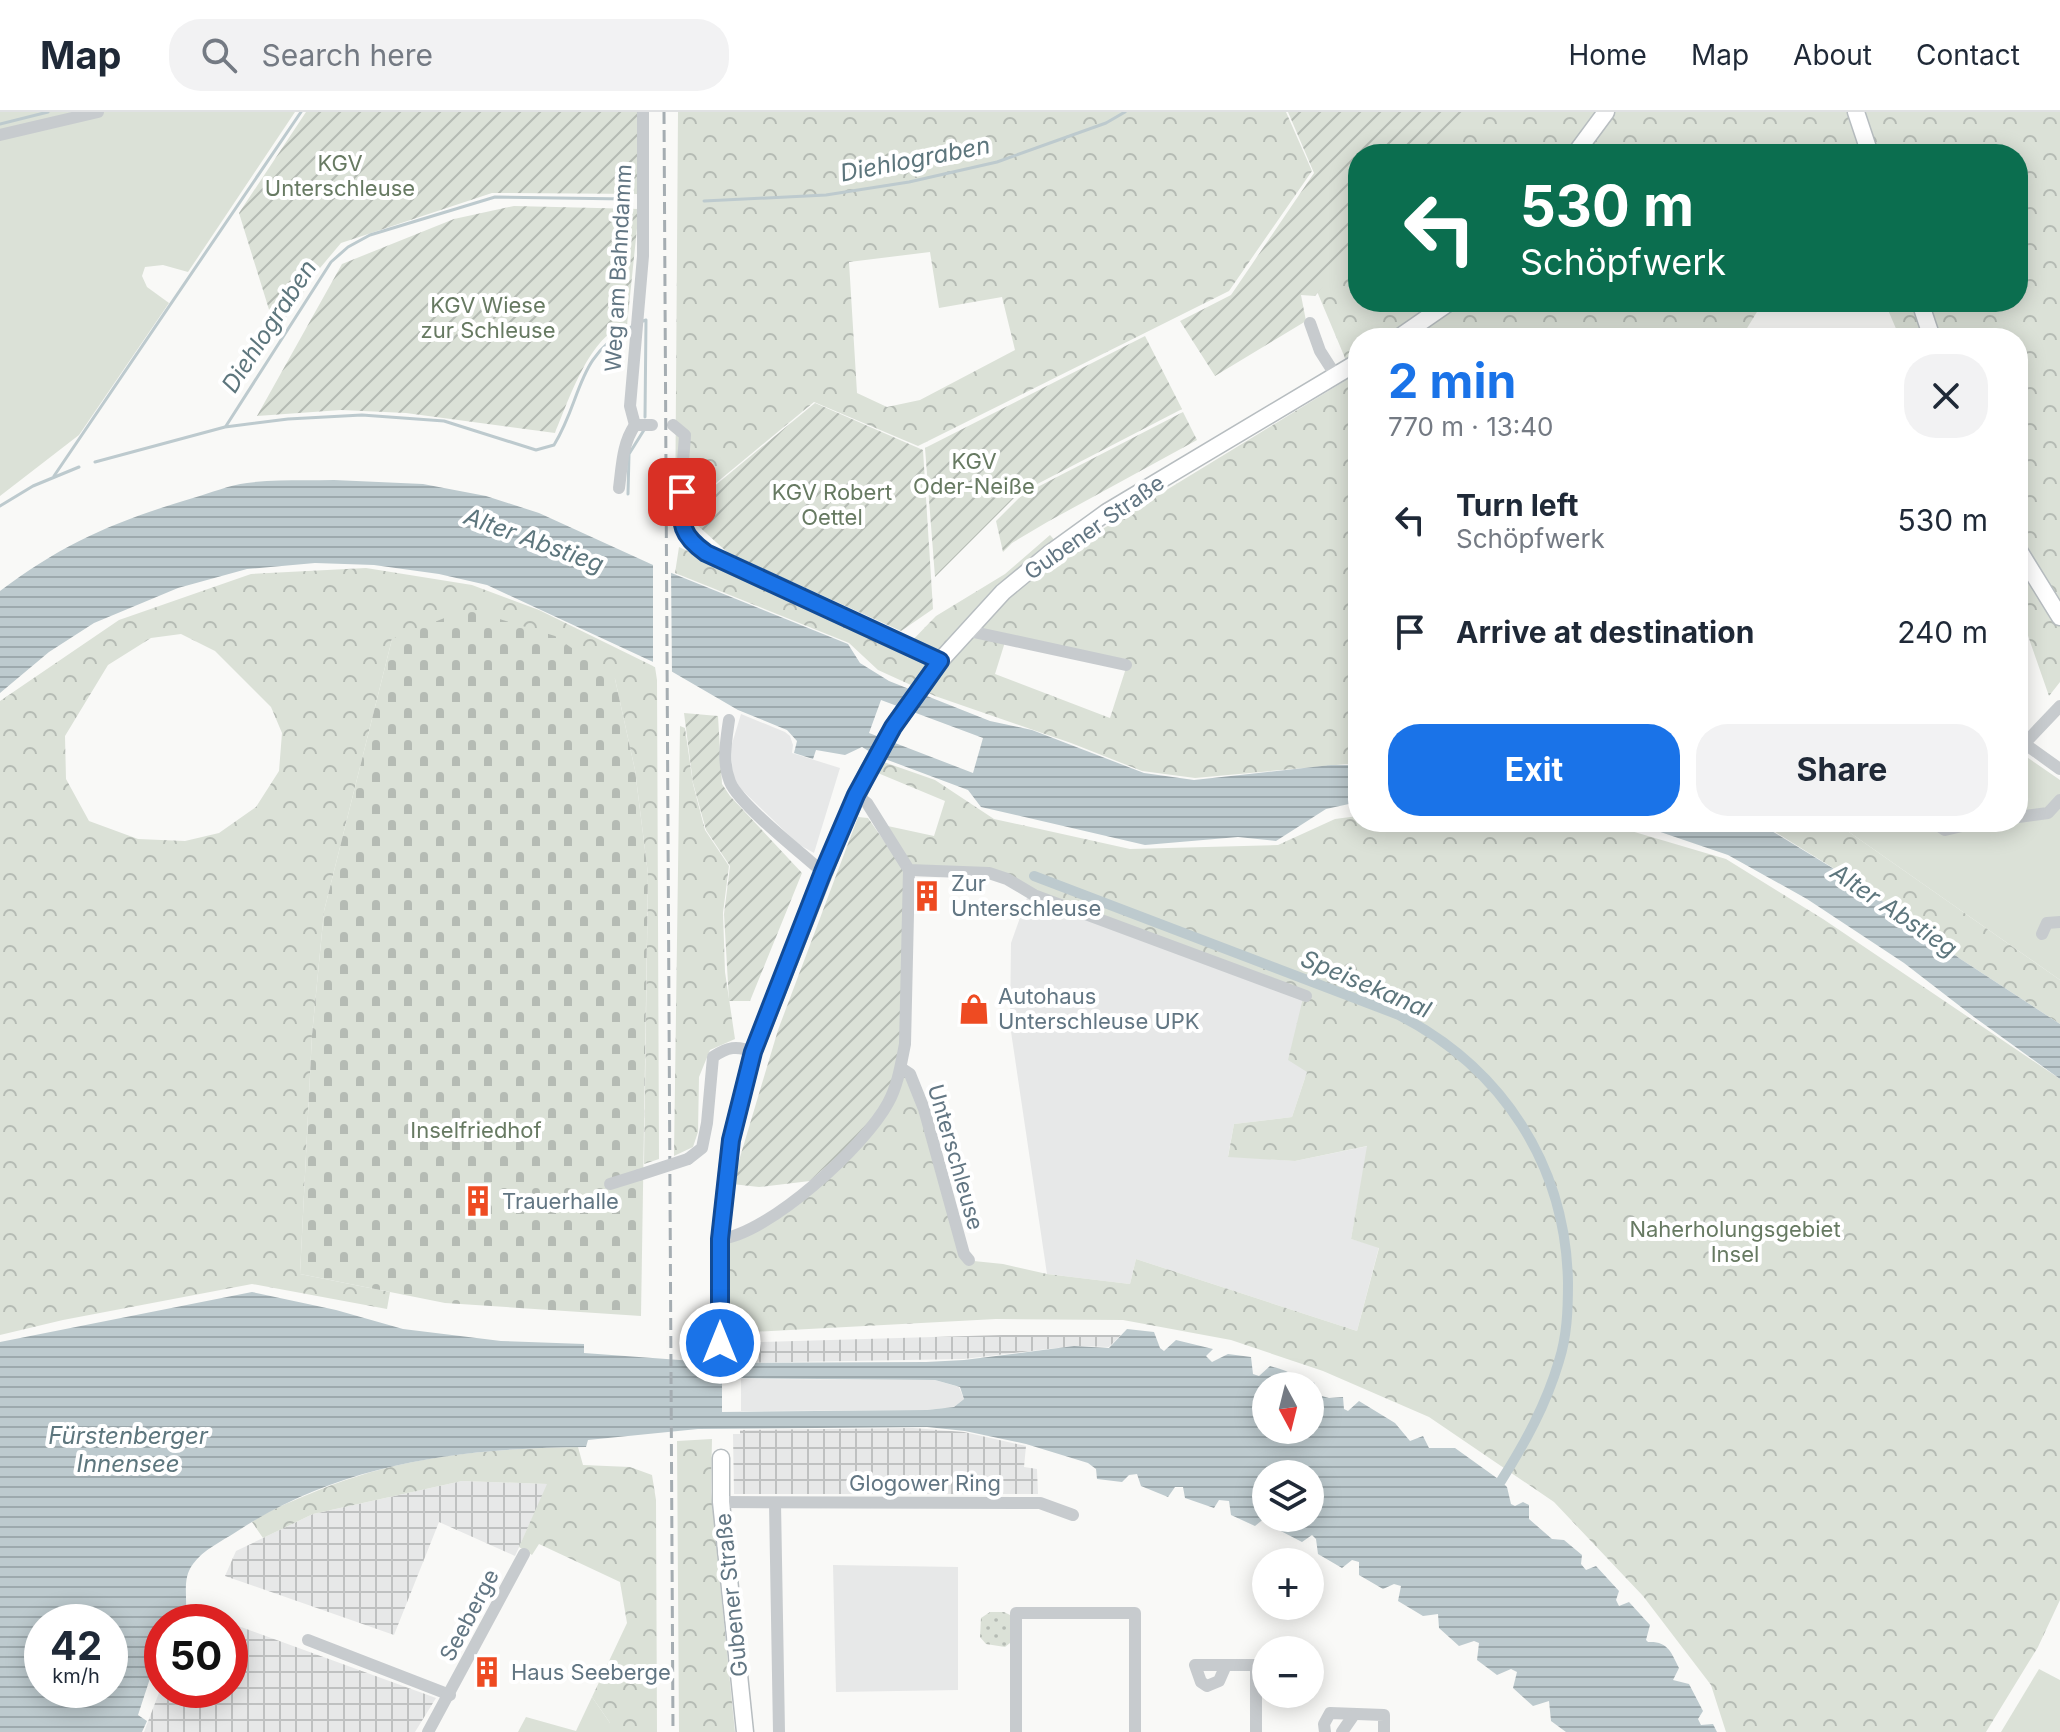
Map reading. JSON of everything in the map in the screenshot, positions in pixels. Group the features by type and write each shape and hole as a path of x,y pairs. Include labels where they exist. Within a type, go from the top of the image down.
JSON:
{"main road":[{"path":"1582,144 1606,112"},
{"path":"1856,112 1867,144"},
{"path":"1412,328 1436,312"},
{"name":"Gubener Straße","path":"720,1343 720,1239 731,1140 753,1052 856,795 893,727 940,661 1003,592 1049,554 1107,512 1348,368"},
{"path":"2028,565 2060,617"},
{"name":"Gubener Straße","path":"721,1458 721,1502 745,1732"}],"street":[{"path":"0,135 98,112"},
{"name":"Weg am Bahndamm","path":"635,425 630,406 643,256 643,112"},
{"path":"1310,323 1320,351 1336,376"},
{"path":"619,488 624,446 635,425 652,425"},
{"path":"673,425 685,435 681,520 685,534 694,544 706,553 940,661"},
{"path":"969,631 1126,665"},
{"path":"2028,735 2060,706"},
{"path":"729,720 724,758 730,783 753,810 823,872"},
{"path":"2028,745 2060,769"},
{"path":"856,795 867,803 909,870 989,873 1007,879 1034,895 1306,996"},
{"path":"2028,816 2048,813 2059,805"},
{"name":"Unterschleuse","path":"720,1239 736,1237 795,1200 867,1133 888,1104 901,1068 905,1044 909,870"},
{"path":"2042,934 2047,923 2060,922"},
{"path":"610,1184 688,1159 702,1148 713,1057 724,1049 741,1046 753,1052"},
{"name":"Unterschleuse","path":"901,1068 910,1074 924,1109 964,1254 969,1260"},
{"name":"Glogower Ring","path":"721,1502 1040,1503 1073,1515"},
{"path":"775,1503 779,1732"},
{"name":"Seeberge","path":"428,1732 524,1554"},
{"path":"1016,1732 1016,1613 1135,1613 1135,1732"},
{"name":"Seeberge","path":"308,1640 450,1695"},
{"path":"1226,1665 1256,1665 1256,1732"},
{"path":"1325,1732 1324,1724 1330,1713 1341,1712 1353,1716 1384,1715 1384,1732"},
{"path":"1342,1732 1353,1716"}],"shaded area":[{"path":"741,714 785,732 793,745 792,753 840,768 814,853 798,844 741,789 733,777 731,747"},
{"path":"1028,895 1303,998 1307,1072 1292,1117 1234,1124 1228,1156 1295,1161 1368,1146 1351,1239 1379,1247 1357,1331 1136,1259 1130,1284 1047,1274 1010,1025 1011,943"},
{"path":"1002,1335 1121,1335 1109,1347 1074,1346 964,1359 740,1363 740,1358 727,1358 726,1343"},
{"path":"741,1379 935,1380 959,1387 964,1399 954,1407 927,1410 741,1411"},
{"path":"913,1428 964,1432 1026,1446 1024,1467 1037,1469 1038,1494 734,1494 733,1434 740,1434 740,1430"},
{"path":"462,1481 548,1484 515,1556 439,1522 394,1635 225,1576 236,1551 313,1514"},
{"path":"833,1565 958,1567 958,1690 836,1692"},
{"path":"248,1630 436,1698 415,1732 144,1732 153,1708 248,1708"}],"green space":[{"path":"0,112 295,112 188,272 163,265 145,267 142,276 147,287 169,303 79,435 0,496"},
{"name":"KGV Unterschleuse","path":"306,112 641,112 640,194 492,193 341,243 276,332 239,213"},
{"path":"678,112 1286,112 1312,171 1229,291 918,446 814,402 710,488 691,534 675,530","holes":["930,252 939,308 1002,297 1015,350 920,400 887,407 857,393 849,262"]},
{"path":"1288,112 1469,112 1442,144 1348,144 1348,257 1315,296 1301,295 1306,321 1215,376 1180,321 1231,295 1314,173"},
{"path":"1408,112 2060,112 2060,682 2049,696 2028,636 2028,328 1896,328 1889,312 2028,312 2028,144 1378,144"},
{"path":"1348,198 1348,312 1757,312 1747,328 1348,328 1348,764 1195,778 1142,771 935,696 878,670 849,643 675,573 679,547 904,649 936,616 1005,574 1050,535 1065,552 1343,382 1345,358 1316,289","holes":["1005,642 1126,668 1110,718 995,674"]},
{"name":"KGV Wiese zur Schleuse","path":"514,206 639,209 627,325 614,331 592,354 574,386 555,433 406,413 341,410 257,416 342,264 454,219"},
{"name":"KGV Oder-Neiße","path":"1145,336 1182,409 1018,494 935,577 925,448"},
{"name":"KGV Robert Oettel","path":"815,403 923,450 933,609 901,631 728,553 695,523 712,488"},
{"path":"1183,412 1197,440 1049,521 1012,543 1003,552 996,521 1022,495"},
{"path":"366,568 472,585 539,610 655,667 659,1159 644,1164 648,874 635,770 615,679 392,639 324,911 312,1035 300,1274 390,1292 387,1309 252,1284 0,1335 0,701 119,620 251,574","holes":["181,634 215,651 271,707 282,733 279,771 256,807 219,833 185,841 138,839 89,821 66,779 65,736 108,665 151,638"]},
{"name":"Inselfriedhof","path":"467,609 555,636 615,679 635,770 648,874 641,1316 445,1303 300,1274 312,1035 324,911 392,639"},
{"path":"684,713 718,716 722,784 802,873 750,1001 729,1001 724,914 730,866 706,830 693,783"},
{"path":"680,726 685,728 693,784 705,830 729,866 723,913 725,972 735,1039 710,1050 699,1077 698,1132 693,1147 674,1156"},
{"path":"2028,758 2060,780 2060,980 1849,832 2028,832"},
{"name":"Naherholungsgebiet Insel","path":"878,760 935,780 994,819 1130,849 1278,845 1335,819 1348,817 1348,832 1635,832 1726,859 1823,919 2060,1079 2060,1600 2038,1647 1986,1732 1726,1732 1711,1685 1643,1596 1554,1502 1429,1417 1323,1371 1231,1340 1123,1320 996,1319 732,1333 724,1243 798,1202 902,1070 909,1076 964,1260 1130,1284 1136,1259 1357,1331 1379,1248 1351,1239 1367,1146 1295,1161 1228,1157 1234,1124 1292,1117 1307,1072 1288,1060 1304,994 1036,894 1009,877 910,869 883,825 934,836 945,801 873,771"},
{"path":"858,817 868,818 905,871 903,1035 893,1085 864,1132 810,1181 759,1187 732,1184 778,1030"},
{"path":"1775,832 1849,832 2060,980 2060,1024 1959,958 1862,886"},
{"path":"712,1439 711,1492 735,1732 679,1732 677,1441"},
{"path":"578,1447 583,1465 630,1467 652,1475 656,1500 657,1732 610,1732 610,1723 592,1697 627,1623 620,1582 539,1544 532,1555 519,1547 547,1484 462,1481 313,1514 263,1538 252,1522 279,1507 341,1482 407,1463 473,1453"},
{"path":"990,1612 1010,1615 1010,1643 1005,1647 986,1644 980,1637 981,1618"},
{"path":"2039,1669 2060,1680 2060,1732 2001,1732"},
{"path":"592,1697 610,1723 610,1732 518,1732 526,1717 576,1731"}],"water":[{"name":"Alter Abstieg","path":"279,481 423,484 486,496 539,513 664,570 848,644 860,663 889,681 990,721 1032,730 1144,773 1194,780 1348,765 1348,804 1326,809 1276,841 1238,837 1145,845 981,807 968,790 877,756 862,747 845,755 816,750 813,759 794,753 797,741 787,730 738,710 664,667 487,585 439,574 374,565 315,563 247,569 178,588 94,623 49,652 0,693 0,591 69,546 115,525 220,489","holes":["881,700 983,738 973,773 869,733"]},
{"name":"Alter Abstieg","path":"1660,832 1773,832 1862,886 1959,958 2060,1024 2060,1079 1904,963 1807,899 1728,855"},
{"name":"Fürstenberger Innensee","path":"252,1292 336,1310 403,1329 501,1341 584,1344 584,1353 721,1363 926,1362 1074,1346 1109,1348 1127,1329 1154,1332 1164,1351 1176,1340 1213,1349 1206,1356 1212,1362 1228,1354 1251,1357 1252,1444 1324,1444 1324,1397 1343,1397 1344,1409 1348,1411 1359,1401 1395,1423 1410,1441 1423,1436 1429,1448 1455,1448 1507,1487 1511,1504 1515,1506 1523,1502 1529,1505 1529,1519 1552,1539 1564,1540 1582,1555 1581,1564 1586,1570 1596,1566 1619,1591 1616,1600 1619,1606 1629,1602 1650,1625 1646,1640 1660,1643 1671,1652 1679,1668 1673,1680 1689,1684 1703,1711 1698,1719 1701,1725 1713,1724 1717,1732 1566,1732 1551,1721 1549,1701 1533,1706 1513,1688 1517,1672 1511,1669 1497,1675 1477,1660 1479,1643 1474,1641 1459,1646 1439,1628 1438,1614 1423,1616 1398,1601 1401,1586 1394,1584 1383,1589 1359,1575 1359,1562 1352,1560 1342,1568 1324,1558 1324,1548 1317,1548 1312,1535 1302,1542 1283,1532 1324,1532 1324,1460 1252,1460 1252,1525 1231,1515 1229,1501 1219,1500 1214,1508 1185,1498 1183,1487 1175,1487 1168,1497 1141,1486 1137,1474 1129,1475 1122,1482 1097,1479 1096,1469 1088,1463 1026,1444 965,1431 927,1427 698,1429 588,1440 586,1447 449,1456 361,1475 318,1489 276,1508 197,1559 187,1577 186,1604 144,1604 144,1697 138,1715 147,1721 142,1732 0,1732 0,1342","holes":["722,1378 935,1380 960,1387 964,1399 954,1407 927,1410 722,1412"]},
{"path":"1270,1366 1288,1372 1263,1372"}],"pier":[{"path":"653,560 671,568 672,676 653,666"}],"waterway":[{"path":"0,124 48,112"},
{"path":"54,476 301,112"},
{"name":"Diehlograben","path":"704,201 826,195 909,182 997,162 1106,123 1125,112"},
{"name":"Diehlograben","path":"226,426 331,262 348,247 370,235 495,197 626,199"},
{"path":"643,321 646,320 645,417"},
{"path":"95,462 225,427 288,419 362,415 444,421 536,450 554,445 582,380 599,351 631,327"},
{"path":"628,494 629,454 644,430"},
{"path":"0,506 33,486 79,467"},
{"name":"Speisekanal","path":"1034,876 1399,1015 1436,1037 1469,1063 1497,1092 1541,1160 1555,1199 1564,1240 1568,1283 1565,1332 1554,1377 1534,1423 1501,1481"}],"railway":[{"path":"664,112 673,1732"}],"place":[{"name":"Zur Unterschleuse","path":"927,896"},
{"name":"Autohaus Unterschleuse UPK","path":"974,1009"},
{"name":"Trauerhalle","path":"478,1201"},
{"name":"Haus Seeberge","path":"487,1672"}],"route":[{"path":"682,492 681,520 685,534 706,553 940,661 893,727 856,795 753,1052 731,1140 720,1239 720,1343"}]}
